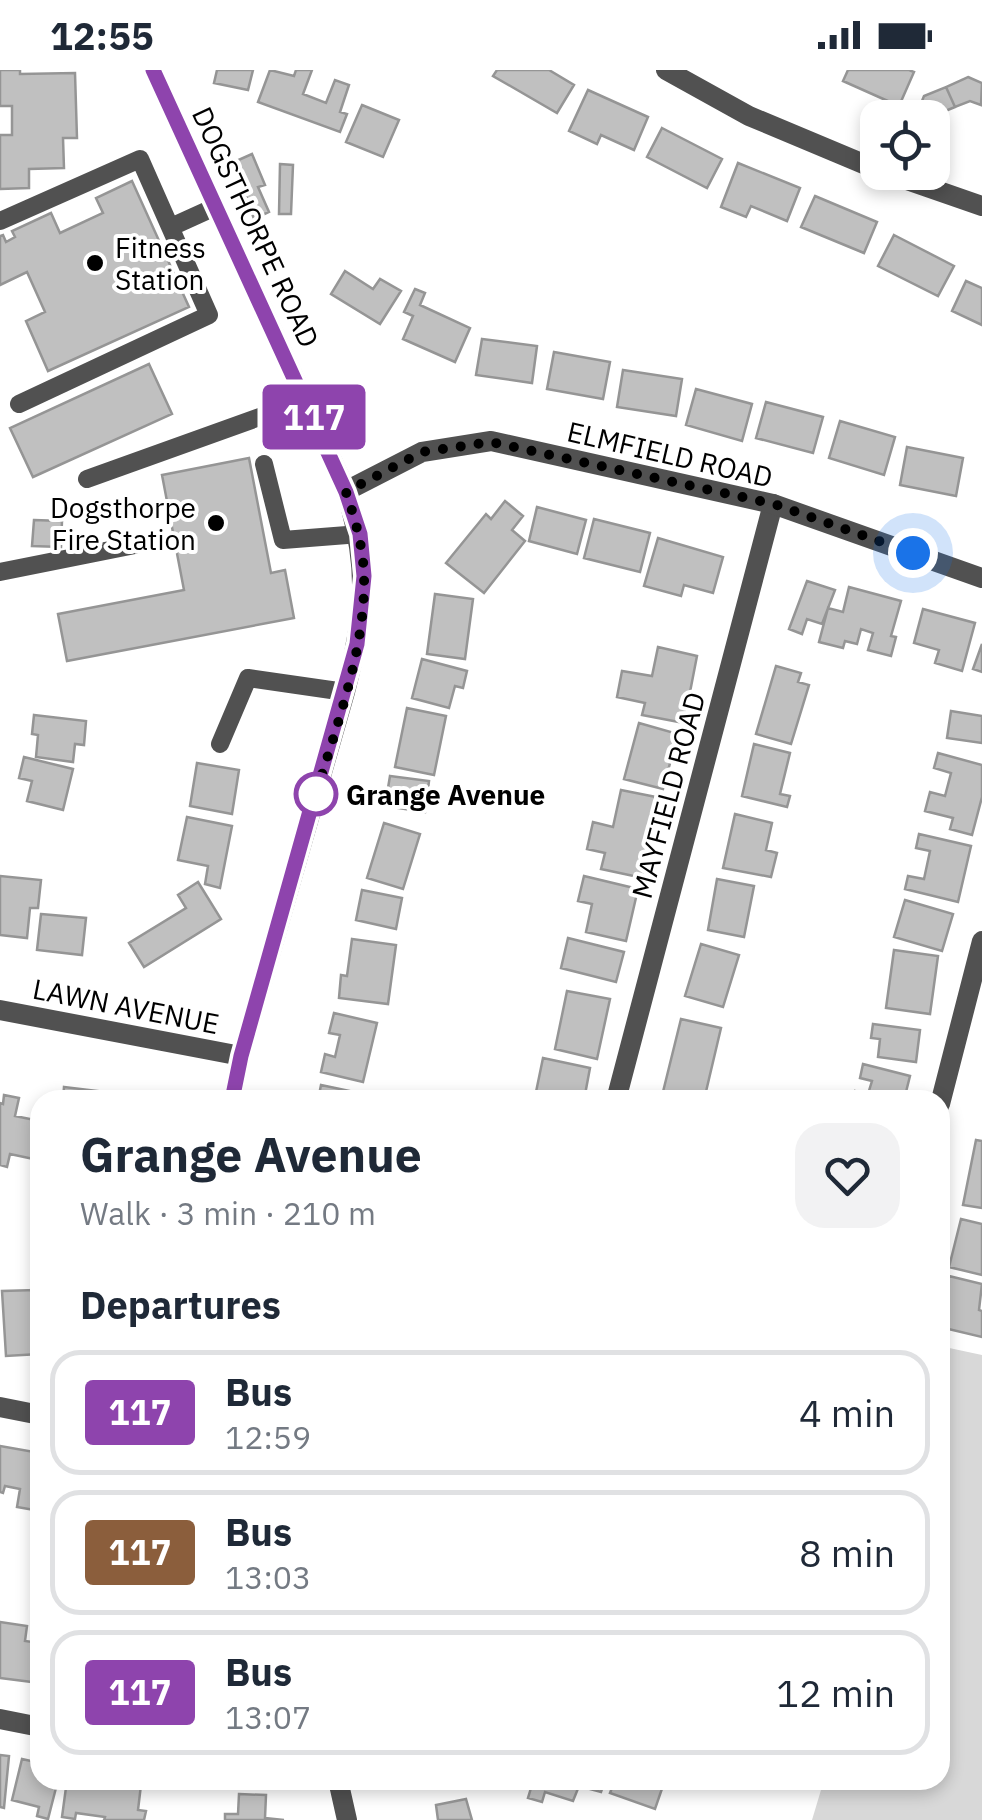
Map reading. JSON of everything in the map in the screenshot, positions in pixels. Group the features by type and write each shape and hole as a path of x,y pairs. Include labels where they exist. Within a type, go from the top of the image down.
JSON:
{"street":[{"path":"666,70 749,116 860,162"},
{"name":"DOGSTHORPE ROAD","path":"159,74 215,207 346,492 360,534 364,576 357,644 345,692 234,1090"},
{"path":"936,190 982,206"},
{"name":"ELMFIELD ROAD","path":"346,492 422,452 491,442 774,504 982,578"},
{"name":"MAYFIELD ROAD","path":"619,1090 774,504"},
{"path":"944,1090 982,941"},
{"name":"LAWN AVENUE","path":"0,1010 241,1056"},
{"path":"0,1407 30,1413"},
{"path":"0,1719 30,1724"},
{"path":"340,1790 348,1820"}],"lane":[{"path":"0,221 140,159 209,315 19,404"},
{"path":"171,227 215,207"},
{"path":"87,480 307,400"},
{"path":"264,464 283,540 360,534"},
{"path":"0,572 156,541"},
{"path":"220,744 248,678 345,692"}],"shaded area":[{"path":"950,1348 982,1355 982,1820 812,1820 821,1790 950,1790"}],"building":[{"path":"0,70 20,70 20,74 75,73 77,138 63,138 64,168 29,169 29,188 0,189 0,135 12,135 12,106 0,106"},
{"path":"217,70 253,70 248,90 214,83"},
{"path":"270,70 294,76 296,70 312,70 303,94 326,103 335,80 349,85 340,112 347,114 340,132 258,102"},
{"path":"497,70 549,70 574,85 557,113 493,76"},
{"path":"848,70 914,72 902,100 886,100 843,81"},
{"path":"968,77 982,83 981,105 970,101 955,107 946,87"},
{"path":"946,87 955,107 950,109 950,100 922,100"},
{"path":"588,90 648,117 634,150 601,135 597,144 569,131"},
{"path":"362,105 399,120 383,157 346,142"},
{"path":"662,128 722,159 707,188 647,157"},
{"path":"252,154 265,185 258,187 269,212 254,219 234,162"},
{"path":"738,163 800,188 787,221 751,206 746,217 721,207"},
{"path":"280,164 293,165 291,214 279,214"},
{"path":"132,181 189,307 48,371 26,321 45,312 27,272 0,285 0,236 6,242 15,237 12,231 51,213 60,233 103,213 96,198"},
{"path":"815,196 877,222 864,253 801,227"},
{"path":"894,235 954,266 938,296 878,266"},
{"path":"345,271 373,289 380,279 401,291 380,324 331,294"},
{"path":"966,281 982,288 982,325 952,311"},
{"path":"415,289 425,293 420,305 470,328 455,362 403,339 413,316 404,312"},
{"path":"482,339 537,346 532,383 476,375"},
{"path":"554,352 610,362 603,399 547,389"},
{"name":"Dogsthorpe Fire Station","path":"149,364 172,414 33,477 10,428"},
{"path":"623,370 682,379 676,416 617,407"},
{"path":"696,389 752,404 742,441 686,425"},
{"path":"766,402 823,417 813,453 756,438"},
{"path":"840,421 895,437 884,475 829,458"},
{"path":"907,447 963,458 956,496 900,485"},
{"name":"Dogsthorpe Fire Station","path":"249,458 271,573 285,570 294,618 67,661 58,614 184,590 162,475"},
{"path":"505,501 523,516 512,530 525,541 484,593 446,563 486,514 491,519"},
{"path":"537,507 586,520 577,554 529,541"},
{"path":"594,519 650,533 640,572 584,558"},
{"path":"34,520 62,521 61,547 32,546"},
{"path":"658,538 723,557 713,593 684,585 681,596 644,586"},
{"path":"807,581 835,590 822,624 807,619 802,634 789,629"},
{"path":"849,587 901,601 891,636 896,637 891,656 868,650 873,633 861,629 857,644 845,641 843,648 819,642 828,608 843,612"},
{"path":"435,594 473,599 465,659 427,654"},
{"path":"923,609 975,623 962,671 935,663 939,650 914,643"},
{"path":"982,644 982,672 973,669"},
{"path":"658,647 697,656 684,723 642,715 645,703 617,697 622,671 652,676"},
{"path":"422,659 467,671 463,688 455,686 449,708 412,698"},
{"path":"776,666 801,673 798,682 809,685 791,744 756,734"},
{"path":"407,708 446,716 434,775 395,767"},
{"path":"951,711 982,716 982,743 947,738"},
{"path":"34,715 86,721 84,745 75,744 73,762 36,757 38,735 32,734"},
{"path":"639,723 678,734 663,789 624,779"},
{"path":"754,744 790,753 780,794 790,796 787,807 742,796"},
{"path":"938,753 982,765 982,797 972,835 950,829 953,818 925,811 930,792 945,796 951,773 934,768"},
{"path":"24,757 73,769 63,810 27,801 32,781 19,778"},
{"path":"197,763 239,770 232,814 190,806"},
{"path":"390,776 429,781 425,812 385,806"},
{"path":"621,790 661,798 643,878 601,869 605,853 587,849 593,822 613,827"},
{"path":"735,814 772,823 766,850 777,853 771,877 723,868"},
{"path":"187,817 232,826 220,888 205,884 208,866 178,860"},
{"path":"384,823 420,834 403,889 367,878"},
{"path":"919,834 971,846 958,902 905,889 908,876 924,879 930,851 916,848"},
{"path":"0,876 41,880 38,908 30,908 27,938 0,935"},
{"path":"584,876 638,889 626,941 586,932 592,904 578,901"},
{"path":"717,879 754,886 744,937 708,930"},
{"path":"198,882 221,919 144,967 129,943 186,908 178,895"},
{"path":"362,890 402,898 396,929 356,920"},
{"path":"905,900 953,914 942,951 894,937"},
{"path":"41,914 86,918 82,955 37,950"},
{"path":"568,938 624,952 616,982 561,968"},
{"path":"352,939 396,945 388,1004 339,998 341,975 347,976"},
{"path":"701,944 739,955 723,1007 685,996"},
{"path":"894,950 938,956 930,1014 886,1008"},
{"path":"567,991 610,999 597,1059 555,1049"},
{"path":"334,1013 377,1023 363,1082 321,1072 325,1054 335,1057 340,1035 329,1033"},
{"path":"681,1019 721,1028 706,1090 663,1090"},
{"path":"873,1024 920,1030 916,1062 878,1057 880,1039 871,1038"},
{"path":"543,1058 590,1068 586,1090 536,1090"},
{"path":"863,1064 910,1076 906,1090 869,1090 872,1081 860,1078"},
{"path":"4,1095 19,1098 15,1116 30,1119 30,1158 10,1154 7,1167 0,1165 0,1103 3,1104"},
{"path":"976,1140 982,1141 982,1208 963,1205"},
{"path":"961,1219 982,1224 982,1275 950,1267"},
{"path":"950,1276 982,1284 982,1337 950,1329"},
{"path":"30,1290 30,1355 6,1356 2,1291"},
{"path":"0,1446 30,1451 30,1509 17,1507 20,1489 5,1486 0,1492"},
{"path":"0,1622 27,1626 30,1682 0,1678"},
{"path":"0,1755 9,1756 4,1808 0,1807"},
{"path":"22,1759 30,1761 30,1790 55,1790 48,1819 37,1816 39,1807 12,1800"},
{"path":"66,1790 140,1790 138,1810 146,1811 144,1820 104,1820 105,1817 76,1813 75,1819 62,1817"},
{"path":"530,1790 577,1790 573,1801 545,1792 542,1802 528,1798"},
{"path":"611,1790 662,1790 655,1809 610,1793"},
{"path":"239,1794 266,1795 265,1818 284,1820 225,1820 225,1814 238,1814"},
{"path":"466,1799 472,1820 438,1820 436,1805"}],"bus line":[{"name":"117","path":"153,70 346,492 360,534 364,576 351,668 234,1090"}],"place":[{"name":"Fitness Station","path":"95,263"},
{"name":"Dogsthorpe Fire Station","path":"216,523"},
{"name":"Grange Avenue","path":"316,794"}],"route":[{"path":"316,794 314,801 357,644 364,576 360,534 346,492 422,452 491,442 774,504 913,553"}]}
